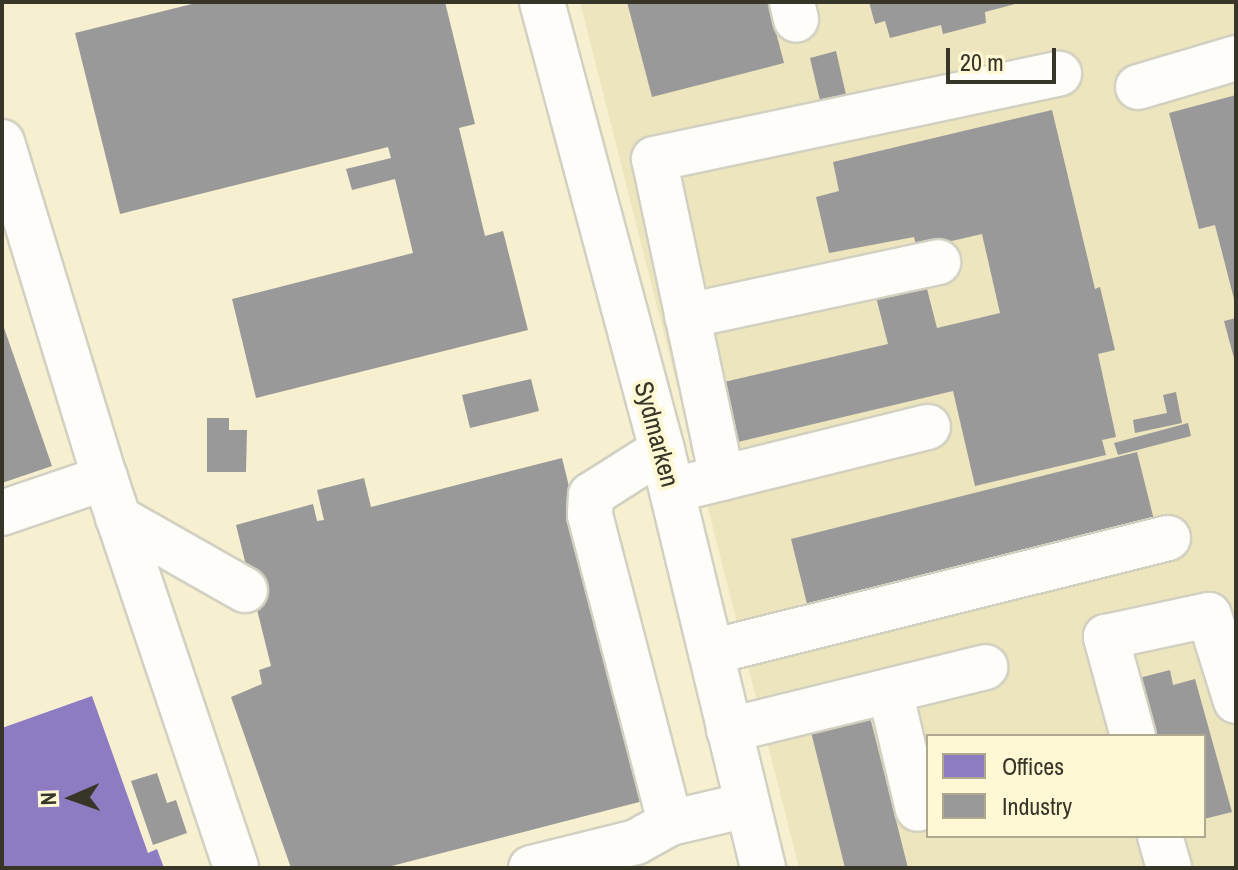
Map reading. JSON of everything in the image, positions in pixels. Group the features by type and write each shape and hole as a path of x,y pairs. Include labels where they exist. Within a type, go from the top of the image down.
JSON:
{"street":[{"name":"Sydmarken","path":"542,2 667,470 763,868"},
{"path":"1138,87 1236,58"},
{"path":"722,478 654,159 1059,74"},
{"path":"2,142 112,498 236,868"},
{"path":"687,316 938,262"},
{"path":"670,823 590,515 591,495 667,470 722,478 928,427"},
{"path":"2,513 112,498 245,590"},
{"path":"711,652 1168,538"},
{"path":"1132,734 1106,637 1209,615 1236,701"},
{"path":"729,730 985,667"},
{"path":"890,691 918,809"},
{"path":"531,868 636,842 670,823 747,805"},
{"path":"1161,838 1169,868"}],"shaded area":[{"path":"2,2 1236,2 1215,868 2,868"},
{"path":"580,2 1236,2 1236,868 799,868"}],"building: Offices":[{"path":"92,696 148,853 157,849 164,868 2,868 2,728"}],"building: Industry":[{"path":"200,2 445,2 475,124 459,128 485,236 503,231 528,330 256,398 232,299 413,253 395,179 352,190 346,169 391,158 388,147 120,214 75,33"},
{"path":"627,2 768,2 784,63 652,97"},
{"path":"869,2 1019,3 985,12 986,23 943,34 941,25 890,38 885,21 875,24"},
{"path":"836,51 847,99 821,105 810,58"},
{"path":"1236,95 1235,303 1215,225 1199,229 1169,113"},
{"path":"1052,110 1095,289 1100,287 1115,350 1098,354 1116,437 1102,440 1106,455 975,486 953,391 738,442 724,382 888,344 876,297 926,285 937,328 1000,313 982,234 917,249 914,237 829,253 816,197 839,191 833,162"},
{"path":"1236,318 1236,362 1235,362 1224,321"},
{"path":"2,322 52,466 2,483"},
{"path":"531,379 539,411 470,428 462,395"},
{"path":"1176,392 1182,423 1135,433 1133,420 1167,413 1163,395"},
{"path":"207,418 229,418 229,430 247,430 246,472 207,472"},
{"path":"1188,423 1191,436 1118,455 1114,443"},
{"path":"1137,452 1155,524 809,612 791,539"},
{"path":"562,458 647,800 384,868 291,868 231,697 262,684 259,670 271,666 236,525 313,504 317,521 324,520 317,490 364,478 371,507"},
{"path":"1170,670 1173,685 1195,679 1232,812 1206,818 1206,734 1153,734 1139,678"},
{"path":"868,709 908,868 845,868 809,724"},
{"path":"157,773 167,803 176,800 187,833 153,845 131,781"}]}
